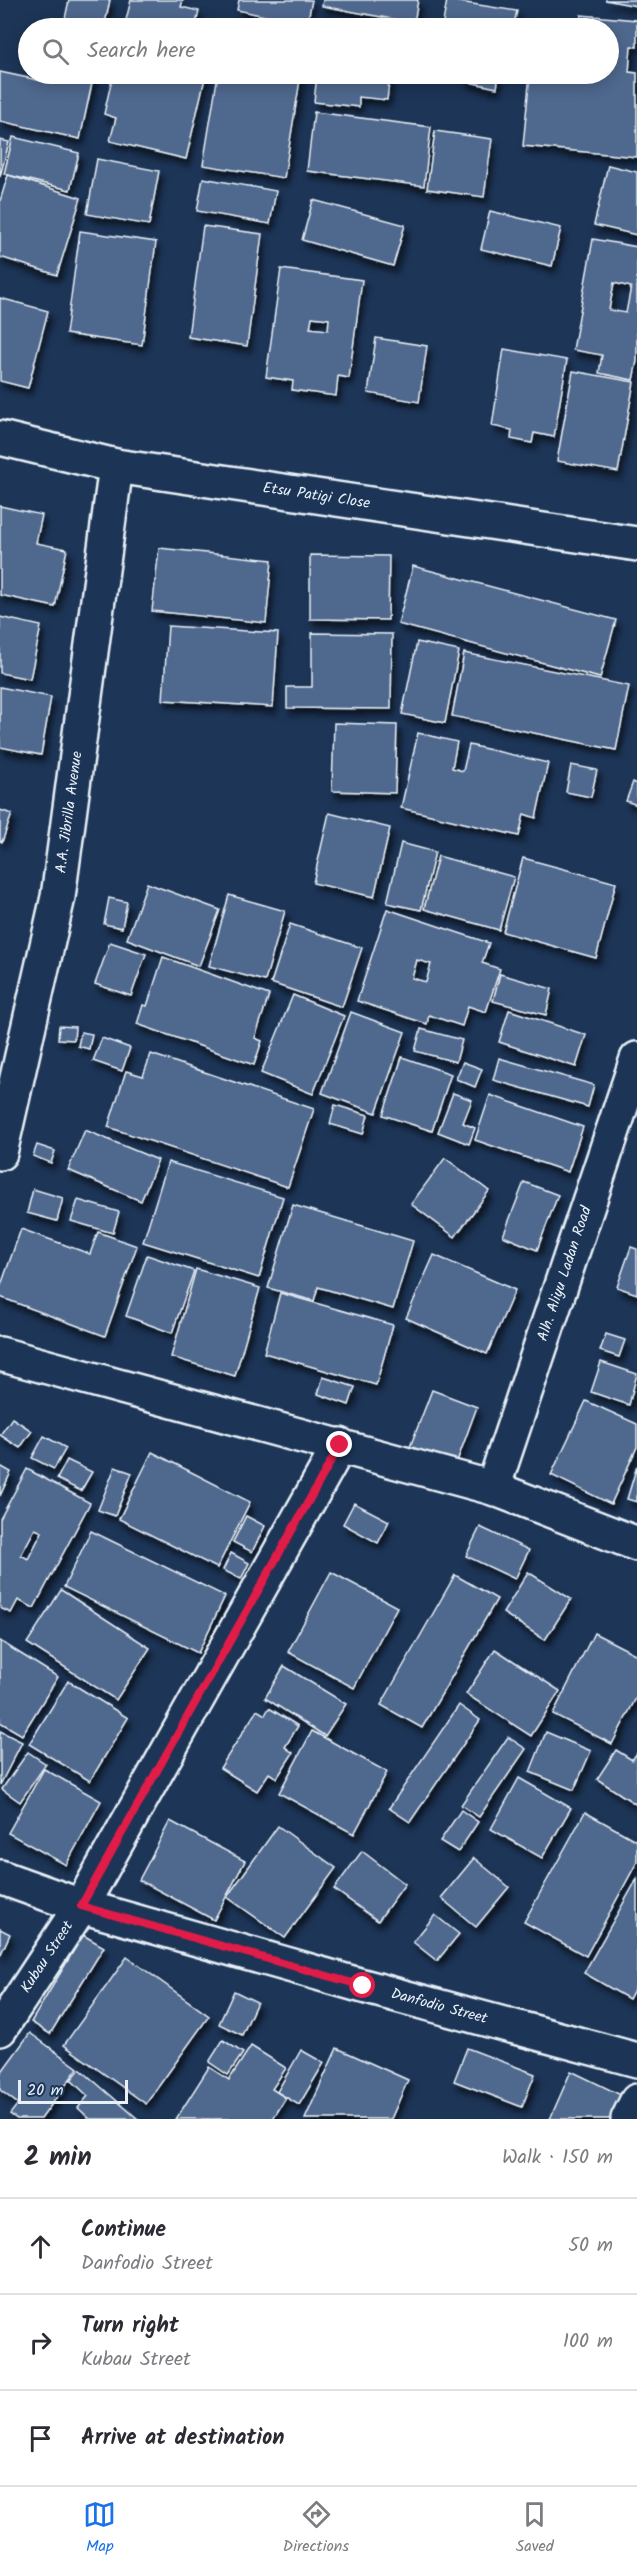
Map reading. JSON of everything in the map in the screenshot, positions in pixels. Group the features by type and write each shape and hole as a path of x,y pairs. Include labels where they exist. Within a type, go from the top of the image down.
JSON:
{"street":[{"name":"Etsu Patigi Close","path":"0,438 116,466 637,544"},
{"name":"A.A. Jibrilla Avenue","path":"0,1153 58,897 116,466"},
{"name":"Alh. Aliyu Ladan Road","path":"493,1488 637,1059"},
{"path":"0,1353 493,1488 637,1544"},
{"name":"Kubau Street","path":"0,2029 81,1906 340,1445"},
{"name":"Danfodio Street","path":"0,1877 81,1906 363,1986 637,2060"},
{"path":"628,2119 637,2101"}],"building":[{"path":"69,0 110,0 106,18 65,18"},
{"path":"131,0 183,0 181,7 199,11 197,18 126,18"},
{"path":"239,0 312,0 308,18 274,18 237,10"},
{"path":"323,0 418,0 415,18 387,18 322,6"},
{"path":"447,0 517,11 515,18 444,18"},
{"path":"605,0 637,0 637,6"},
{"path":"581,15 615,18 581,18"},
{"path":"619,18 637,20 637,47 631,46 629,72 637,73 637,157 523,146 529,84 619,84"},
{"path":"0,72 18,76 18,84 92,84 80,139 0,121"},
{"path":"111,84 204,84 186,159 110,141 116,118 104,114"},
{"path":"216,84 299,84 284,178 203,165"},
{"path":"316,84 389,84 387,100 359,97 359,107 314,102"},
{"path":"478,84 498,84 497,88"},
{"path":"314,112 431,127 424,186 307,171"},
{"path":"435,131 492,139 484,197 427,189"},
{"path":"13,137 79,153 70,190 4,174"},
{"path":"0,140 9,142 0,177"},
{"path":"97,159 159,171 149,225 87,214"},
{"path":"608,165 637,172 637,235 594,225"},
{"path":"8,175 81,198 57,275 0,257 0,201"},
{"path":"203,178 276,191 270,224 197,211"},
{"path":"313,200 405,225 393,266 302,240"},
{"path":"490,211 561,228 552,266 481,249"},
{"path":"203,226 262,234 247,346 188,337"},
{"path":"80,231 156,242 142,345 66,334"},
{"path":"593,239 637,247 637,361 633,380 599,373 602,355 573,350","holes":["614,283 631,287 626,313 609,310"]},
{"path":"281,269 362,280 349,378 338,376 336,396 292,390 293,381 266,377","holes":["312,317 329,319 328,330 310,328"]},
{"path":"0,298 48,311 28,388 0,381"},
{"path":"376,338 427,346 419,402 368,393"},
{"path":"504,349 567,360 554,437 534,433 532,443 511,439 512,430 492,426"},
{"path":"573,371 634,382 618,472 557,461"},
{"path":"0,506 42,515 36,543 67,549 55,607 0,595"},
{"path":"159,548 272,560 266,623 152,611"},
{"path":"310,555 389,556 388,620 310,619"},
{"path":"413,566 616,620 600,678 398,624"},
{"path":"0,617 41,626 30,679 0,673"},
{"path":"168,626 278,633 273,707 163,700"},
{"path":"312,633 392,634 391,709 287,708 287,687 312,687"},
{"path":"417,642 459,651 445,723 402,714"},
{"path":"464,653 629,686 616,750 452,716"},
{"path":"0,687 51,697 41,755 0,747"},
{"path":"334,723 397,725 395,793 332,791"},
{"path":"418,733 457,742 452,768 463,771 469,745 548,763 536,818 524,814 519,836 401,808"},
{"path":"571,765 597,770 591,797 566,792"},
{"path":"633,782 637,784 637,805 626,801"},
{"path":"0,810 12,814 2,842 0,841"},
{"path":"329,813 390,828 374,897 313,883"},
{"path":"401,843 435,852 421,910 387,903"},
{"path":"438,856 514,877 499,930 424,909"},
{"path":"523,858 616,883 596,958 503,932"},
{"path":"147,883 220,910 199,966 127,939"},
{"path":"229,895 285,911 265,981 209,966"},
{"path":"109,898 127,902 122,928 104,924"},
{"path":"387,909 489,943 482,963 500,969 486,1012 468,1006 462,1026 429,1015 427,1024 357,1001","holes":["417,960 431,964 426,982 412,978"]},
{"path":"290,924 362,948 342,1007 271,983"},
{"path":"110,942 146,954 131,996 95,984"},
{"path":"163,957 269,995 255,1038 262,1041 254,1065 137,1024 143,1005 147,1006"},
{"path":"500,974 552,989 546,1015 493,1001"},
{"path":"293,995 344,1016 313,1094 261,1073"},
{"path":"509,1010 586,1035 576,1067 499,1042"},
{"path":"351,1012 405,1032 376,1113 322,1093"},
{"path":"59,1026 75,1027 74,1040 58,1039"},
{"path":"421,1029 462,1040 456,1062 415,1051"},
{"path":"81,1032 92,1034 89,1049 78,1046"},
{"path":"102,1038 130,1048 122,1071 93,1061"},
{"path":"151,1054 314,1109 288,1187 108,1127 126,1071 143,1076"},
{"path":"402,1057 451,1074 432,1131 383,1115"},
{"path":"499,1058 594,1085 588,1107 493,1080"},
{"path":"463,1062 482,1069 475,1087 456,1079"},
{"path":"453,1093 472,1100 463,1123 475,1128 469,1144 438,1132"},
{"path":"490,1095 583,1127 568,1172 475,1140"},
{"path":"335,1105 368,1115 363,1134 330,1124"},
{"path":"85,1130 158,1160 141,1201 68,1170"},
{"path":"37,1145 55,1151 51,1163 33,1156"},
{"path":"445,1158 489,1191 455,1237 411,1204"},
{"path":"168,1162 283,1197 259,1278 143,1242"},
{"path":"524,1182 558,1195 537,1250 503,1236"},
{"path":"33,1189 63,1198 57,1221 27,1213"},
{"path":"78,1200 119,1212 113,1233 71,1221"},
{"path":"293,1205 413,1241 393,1309 318,1287 314,1301 268,1288"},
{"path":"21,1229 90,1254 98,1232 137,1246 105,1336 0,1297 0,1288"},
{"path":"631,1247 637,1249 637,1294 617,1287"},
{"path":"147,1255 194,1271 172,1333 126,1316"},
{"path":"434,1255 515,1290 487,1354 406,1318"},
{"path":"196,1269 260,1288 235,1376 171,1357"},
{"path":"280,1293 393,1325 376,1385 264,1353"},
{"path":"606,1334 625,1340 619,1357 600,1351"},
{"path":"601,1362 637,1374 629,1405 591,1392"},
{"path":"323,1377 355,1387 349,1405 318,1394"},
{"path":"432,1390 477,1407 456,1464 410,1447"},
{"path":"586,1401 637,1424 637,1447 611,1504 551,1475"},
{"path":"12,1418 32,1431 20,1448 0,1435"},
{"path":"44,1436 66,1448 54,1469 32,1458"},
{"path":"152,1452 250,1502 217,1568 119,1519"},
{"path":"67,1460 92,1472 81,1491 57,1479"},
{"path":"0,1466 11,1472 0,1496"},
{"path":"637,1466 637,1502 627,1499"},
{"path":"115,1467 132,1473 115,1516 98,1510"},
{"path":"27,1469 90,1503 34,1608 18,1600 11,1613 0,1608 0,1519","holes":["35,1529 42,1532 28,1559 21,1555"]},
{"path":"354,1503 389,1521 378,1543 343,1524"},
{"path":"246,1516 265,1526 252,1552 233,1542"},
{"path":"480,1527 529,1550 515,1579 466,1556"},
{"path":"91,1531 225,1596 198,1653 64,1587"},
{"path":"231,1553 249,1563 241,1579 223,1570"},
{"path":"331,1572 397,1607 354,1688 288,1652"},
{"path":"528,1572 571,1599 545,1640 503,1613"},
{"path":"455,1575 497,1599 422,1728 381,1705"},
{"path":"61,1590 150,1648 116,1700 27,1643"},
{"path":"594,1633 637,1655 637,1696 612,1744 553,1714"},
{"path":"0,1641 58,1677 22,1735 0,1722"},
{"path":"495,1649 560,1691 531,1736 466,1694"},
{"path":"284,1666 346,1704 325,1736 265,1698"},
{"path":"68,1681 128,1718 90,1781 29,1744"},
{"path":"459,1705 480,1720 410,1822 389,1808"},
{"path":"269,1708 298,1726 285,1747 293,1753 277,1778 269,1773 257,1791 220,1768 257,1710 265,1715"},
{"path":"0,1731 22,1742 0,1785"},
{"path":"312,1731 387,1772 354,1834 279,1793"},
{"path":"546,1732 591,1751 574,1790 530,1772"},
{"path":"508,1737 526,1749 479,1817 461,1805"},
{"path":"616,1750 632,1760 637,1753 637,1805 597,1779"},
{"path":"28,1752 46,1764 20,1802 2,1789"},
{"path":"44,1769 101,1801 66,1865 8,1833"},
{"path":"519,1778 571,1808 542,1858 491,1829"},
{"path":"461,1810 478,1822 458,1852 440,1841"},
{"path":"585,1812 637,1841 637,1862 586,1956 524,1922"},
{"path":"170,1821 245,1861 214,1920 139,1880"},
{"path":"278,1826 336,1868 285,1938 227,1897"},
{"path":"362,1851 405,1884 378,1921 334,1889"},
{"path":"474,1858 509,1887 476,1927 441,1898"},
{"path":"637,1879 637,1984 629,1999 584,1973"},
{"path":"435,1915 459,1934 437,1961 413,1942"},
{"path":"0,1929 10,1934 0,1956"},
{"path":"83,1935 104,1947 50,2034 31,2022"},
{"path":"127,1957 209,2016 146,2104 64,2045"},
{"path":"234,1991 257,2002 242,2035 219,2024"},
{"path":"30,2033 78,2068 41,2119 17,2119 10,2114 18,2104 0,2090 0,2074"},
{"path":"223,2040 243,2053 228,2075 209,2062"},
{"path":"251,2046 286,2068 272,2089 286,2098 273,2119 176,2119 209,2067 229,2080"},
{"path":"337,2048 408,2080 391,2119 305,2119"},
{"path":"467,2048 535,2074 522,2107 454,2081"},
{"path":"301,2050 324,2063 299,2105 277,2092"},
{"path":"80,2069 138,2119 90,2119 78,2108 88,2096 71,2080"},
{"path":"571,2071 621,2095 610,2119 550,2119"}],"route":[{"path":"340,1445 81,1906 363,1986"}]}
